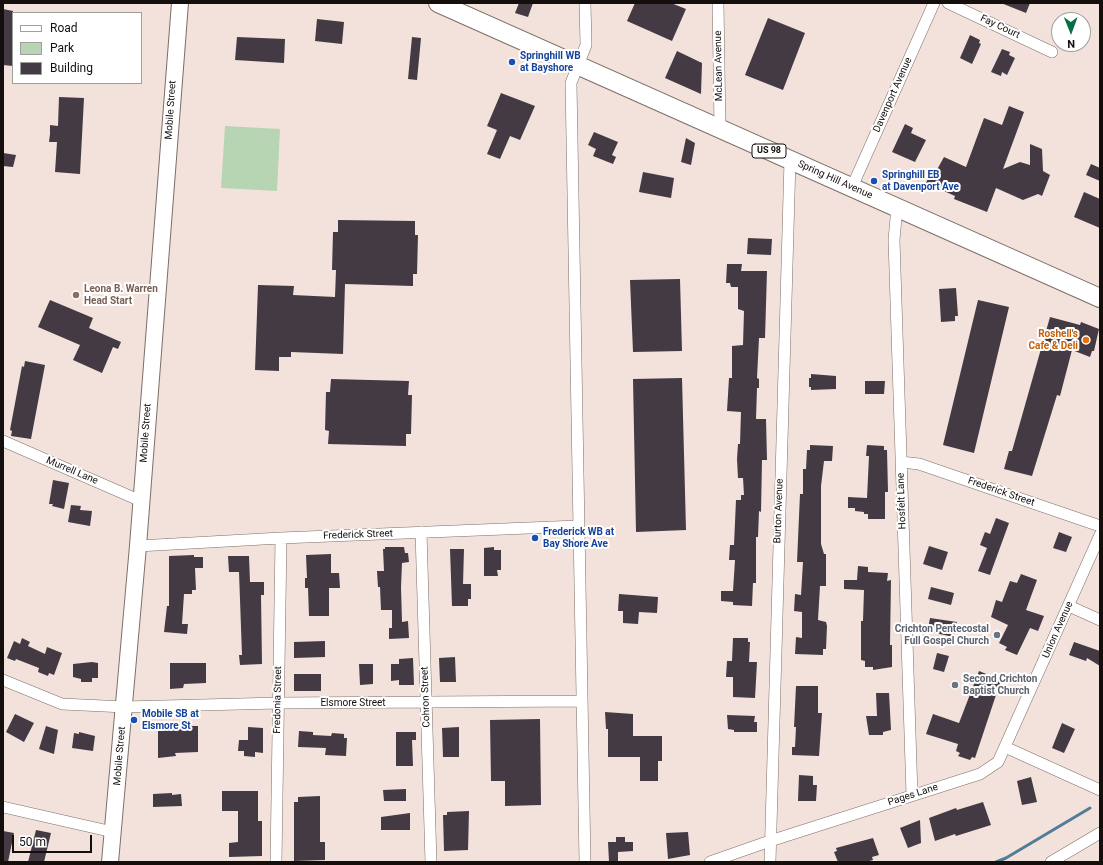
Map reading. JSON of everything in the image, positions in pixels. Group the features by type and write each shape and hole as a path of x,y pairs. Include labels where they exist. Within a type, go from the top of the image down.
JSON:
{"main road":[{"name":"Spring Hill Avenue","path":"438,3 1100,298"}],"street":[{"name":"Mobile Street","path":"110,862 125,707 180,3"},
{"path":"585,3 586,45 571,83 585,862"},
{"name":"McLean Avenue","path":"718,3 720,129"},
{"name":"Davenport Avenue","path":"852,187 934,3"},
{"name":"Fay Court","path":"948,3 1051,52"},
{"name":"Burton Avenue","path":"770,862 790,160"},
{"name":"Hosfelt Lane","path":"897,207 894,236 912,795"},
{"name":"Murrell Lane","path":"3,441 141,501"},
{"name":"Frederick Street","path":"901,462 919,464 1100,526"},
{"name":"Frederick Street","path":"138,546 281,538 578,526"},
{"name":"Cohron Street","path":"421,532 430,862"},
{"name":"Union Avenue","path":"1005,746 1100,535"},
{"name":"Fredonia Street","path":"276,862 281,538"},
{"path":"1069,606 1100,620"},
{"name":"Elsmore Street","path":"3,680 62,704 125,707 278,703 582,701"},
{"path":"1005,746 1100,790"},
{"name":"Pages Lane","path":"710,862 770,841 980,774 998,762 1005,746"},
{"path":"3,807 113,832"},
{"path":"1051,862 1100,833"}],"green space":[{"path":"225,126 280,129 277,191 221,188"}],"building":[{"path":"519,3 533,3 528,17 515,13"},
{"path":"635,3 671,3 686,9 672,41 627,21"},
{"path":"1001,3 1030,3 1026,13"},
{"path":"3,9 13,12 12,66 3,65"},
{"path":"768,18 805,33 783,90 745,75"},
{"path":"317,19 344,22 342,44 315,41"},
{"path":"970,35 980,40 979,43 981,44 972,64 960,58"},
{"path":"237,37 285,39 284,63 235,60"},
{"path":"412,37 421,38 417,80 408,79"},
{"path":"1002,49 1010,52 1009,55 1015,58 1007,75 1002,72 1001,76 991,72"},
{"path":"677,51 702,63 701,94 665,78"},
{"path":"501,93 535,106 520,140 510,136 500,159 487,154 497,130 487,126"},
{"path":"59,97 84,98 80,174 55,172 57,142 49,142 50,125 58,126"},
{"path":"1009,106 1024,112 1003,169 1020,162 1030,165 1030,144 1042,149 1043,171 1050,175 1042,196 1038,194 1023,200 996,188 987,212 954,199 955,196 926,183 930,174 934,175 944,157 966,167 984,118 1002,125"},
{"path":"905,124 913,128 911,133 926,140 915,162 892,152"},
{"path":"594,132 618,142 612,155 616,157 613,164 593,156 596,149 588,145"},
{"path":"686,138 695,143 691,165 681,162"},
{"path":"3,153 16,155 13,167 3,166"},
{"path":"1091,164 1100,168 1100,181 1086,175"},
{"path":"643,172 674,178 671,198 639,192"},
{"path":"1084,192 1100,199 1100,228 1074,217"},
{"path":"338,220 415,221 415,235 418,235 417,274 413,274 413,286 345,284 343,354 291,352 291,357 279,357 279,371 255,370 258,285 294,286 293,295 335,297 336,270 332,270 333,232 338,232"},
{"path":"748,238 772,239 771,255 747,254"},
{"path":"727,264 742,264 741,271 767,271 765,338 759,338 757,378 759,379 759,388 757,388 756,419 766,419 767,460 762,460 761,512 759,511 758,537 756,537 756,583 753,583 752,606 733,605 733,602 721,601 721,591 733,591 735,560 729,560 730,545 734,545 736,500 741,500 741,495 744,495 743,478 738,478 737,459 738,444 740,444 741,412 727,411 729,378 732,378 732,346 743,345 744,311 738,309 738,287 731,287 730,283 726,283"},
{"path":"680,279 682,351 633,352 630,280"},
{"path":"956,288 958,316 955,316 955,321 941,322 939,289"},
{"path":"50,300 93,318 89,328 121,342 118,349 113,347 102,373 73,360 80,345 38,327"},
{"path":"978,300 1009,307 974,453 943,445"},
{"path":"1050,317 1080,325 1081,322 1099,329 1094,351 1092,351 1090,357 1072,350 1060,396 1057,395 1032,476 1004,469 1009,451 1012,451"},
{"path":"25,361 45,365 31,439 11,436 12,431 10,430 22,366 24,367"},
{"path":"811,374 836,376 836,389 811,390 811,387 809,387 809,378 811,378"},
{"path":"682,378 686,530 636,532 633,379"},
{"path":"331,379 409,381 408,395 412,395 411,434 406,434 406,446 328,444 329,431 325,430 326,392 330,392"},
{"path":"865,381 885,381 884,394 865,394"},
{"path":"810,445 833,446 832,461 824,461 821,486 821,544 824,554 826,554 826,586 820,586 818,620 826,622 827,626 826,649 823,649 823,655 795,654 796,637 802,638 802,612 794,611 795,594 801,595 803,562 797,562 800,494 803,494 803,469 806,469 807,450 810,450"},
{"path":"867,445 884,446 884,450 887,450 888,492 885,492 885,519 868,519 868,514 855,511 855,508 848,508 848,497 867,498 869,456 866,456"},
{"path":"53,480 69,483 64,509 52,506 53,504 49,504"},
{"path":"71,505 81,506 80,510 92,511 90,526 68,522"},
{"path":"996,518 1009,523 990,575 978,571 987,548 980,545 985,532 990,534"},
{"path":"1059,532 1072,537 1066,552 1053,548"},
{"path":"929,546 948,552 942,570 923,564"},
{"path":"385,547 404,547 405,553 408,553 409,562 402,563 401,587 402,622 408,621 409,638 389,639 389,628 392,628 392,610 381,610 380,587 378,587 377,571 384,571 383,549 385,549"},
{"path":"494,547 494,550 501,550 501,570 497,570 498,576 484,576 484,548"},
{"path":"450,549 464,549 463,584 471,584 471,599 468,599 468,606 452,606"},
{"path":"331,554 331,573 339,573 340,588 329,588 329,616 309,616 308,588 305,588 305,578 307,578 306,555"},
{"path":"194,555 194,557 203,557 203,568 195,568 196,590 192,590 192,594 184,594 182,624 188,624 187,634 164,632 167,606 169,606 169,556"},
{"path":"228,556 249,556 250,582 264,582 264,595 261,595 262,664 240,665 239,655 242,655 239,572 229,572"},
{"path":"858,566 868,567 868,572 888,573 887,581 891,580 890,645 892,645 892,667 873,670 873,667 865,667 865,661 861,660 861,621 863,621 864,590 844,589 844,580 857,580"},
{"path":"1021,574 1037,580 1026,610 1044,616 1038,631 1030,628 1017,655 1005,650 1007,647 999,643 1008,625 991,617 996,600 1002,602 1010,581 1017,583"},
{"path":"931,587 954,593 951,605 928,599"},
{"path":"619,594 658,597 657,613 639,612 638,624 623,623 623,611 618,611"},
{"path":"930,618 957,622 954,637 930,632 928,629"},
{"path":"22,638 30,642 28,646 45,654 47,647 62,653 54,675 49,673 48,676 38,672 39,668 16,659 15,661 7,658 14,641 20,644"},
{"path":"733,638 748,638 748,642 750,642 749,662 757,662 755,698 733,697 733,677 726,677 727,661 732,661"},
{"path":"325,641 325,657 294,658 294,642"},
{"path":"1074,642 1100,651 1100,666 1087,658 1086,661 1069,655"},
{"path":"937,653 949,656 944,672 933,669"},
{"path":"455,657 456,682 440,682 439,658"},
{"path":"413,658 414,685 399,685 399,680 391,681 391,664 399,664 399,659"},
{"path":"92,662 98,663 98,678 92,678 92,682 81,682 81,679 73,677 73,664"},
{"path":"170,663 206,663 206,683 184,684 183,688 170,689"},
{"path":"359,664 373,664 373,684 360,685"},
{"path":"979,671 1001,680 975,758 972,757 970,760 958,756 960,753 956,751 958,744 926,734 933,714 959,723"},
{"path":"294,674 321,674 321,691 294,691"},
{"path":"796,686 818,686 818,713 822,713 819,756 792,755 792,747 795,747 796,727 794,727"},
{"path":"876,693 889,693 891,730 883,732 883,735 869,735 866,716 877,716"},
{"path":"605,712 633,714 633,736 662,736 662,761 658,761 658,781 640,781 640,757 608,757 608,729 606,729"},
{"path":"15,714 34,723 24,742 6,732"},
{"path":"727,715 755,716 754,722 757,722 757,732 734,732 734,730 728,729"},
{"path":"540,719 541,805 505,806 505,781 491,781 490,720"},
{"path":"184,722 192,722 192,726 198,726 198,752 175,753 176,756 158,758 158,728 184,728"},
{"path":"1062,723 1075,729 1064,753 1052,748"},
{"path":"46,726 58,730 54,754 39,749"},
{"path":"248,727 263,728 263,753 255,752 255,757 244,756 244,751 238,751 239,740 248,740"},
{"path":"459,727 459,757 443,757 442,728"},
{"path":"299,731 313,732 313,735 331,736 332,733 344,734 344,738 347,738 346,756 325,755 326,748 298,747"},
{"path":"79,732 95,736 93,751 72,748 74,733 79,734"},
{"path":"396,732 416,732 416,740 412,740 413,766 396,766"},
{"path":"799,775 813,776 813,785 817,785 816,801 798,801"},
{"path":"1031,777 1037,802 1022,805 1017,781"},
{"path":"406,789 406,801 384,801 383,790"},
{"path":"222,791 258,791 258,821 262,821 262,856 229,857 229,843 238,842 238,811 222,811"},
{"path":"172,793 172,795 181,794 182,806 153,807 153,794"},
{"path":"320,796 320,842 325,842 325,860 294,861 294,802 298,802 298,797"},
{"path":"983,802 991,825 956,836 955,834 935,841 929,818 956,808 957,810"},
{"path":"469,811 468,850 444,851 443,815 447,815 447,812"},
{"path":"410,813 410,830 381,830 381,817"},
{"path":"920,820 921,843 908,848 900,828"},
{"path":"36,830 51,833 44,862 28,862"},
{"path":"3,831 14,833 8,862 3,862"},
{"path":"688,832 690,855 668,859 666,833"},
{"path":"616,837 625,837 625,842 633,842 633,851 618,852 618,862 609,862 608,842 616,842"},
{"path":"873,838 879,855 872,857 873,860 866,862 838,862 834,852 837,851 836,848"}],"waterway":[{"path":"996,862 1006,858 1090,808"}],"place":[{"name":"Springhill WB at Bayshore","path":"512,62"},
{"name":"Springhill EB at Davenport Ave","path":"874,181"},
{"name":"Leona B. Warren Head Start","path":"76,295"},
{"name":"Roshell's Cafe & Deli","path":"1086,340"},
{"name":"Frederick WB at Bay Shore Ave","path":"535,538"},
{"name":"Crichton Pentecostal Full Gospel Church","path":"997,635"},
{"name":"Second Crichton Baptist Church","path":"955,685"},
{"name":"Mobile SB at Elsmore St","path":"134,720"}]}
